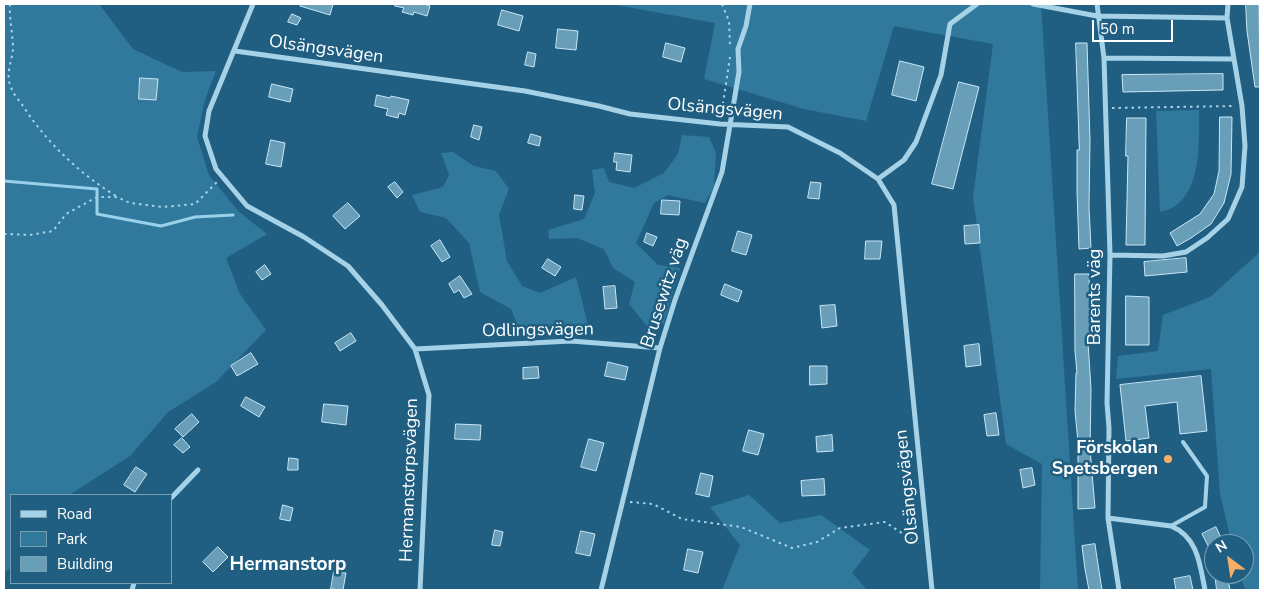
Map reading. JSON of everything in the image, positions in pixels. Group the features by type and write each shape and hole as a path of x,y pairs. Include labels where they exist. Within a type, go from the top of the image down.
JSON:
{"street":[{"name":"Hermanstorpsvägen","path":"253,4 209,111 205,136 216,170 247,206 304,237 348,266 382,305 415,349 429,395 420,590"},
{"name":"Brusewitz väg","path":"601,590 660,348 675,300 722,172 739,72 738,49 746,26 750,4"},
{"path":"878,179 904,160 916,142 941,76 950,24 977,4"},
{"path":"1033,4 1097,16 1227,18"},
{"name":"Barents väg","path":"1097,4 1097,16 1104,58 1110,255 1108,518 1119,590"},
{"path":"1110,255 1163,256 1186,252 1207,238 1228,219 1242,187 1245,146 1242,106 1227,18 1228,4"},
{"name":"Olsängsvägen","path":"235,51 525,91 630,114 720,124 788,128 840,153 878,179 894,205 932,590"},
{"path":"1104,58 1234,59"},
{"name":"Odlingsvägen","path":"415,349 571,341 660,348"},
{"path":"172,497 198,470"},
{"path":"1108,518 1171,526 1178,529 1188,537 1198,554 1205,590"}],"lane":[{"path":"1171,526 1205,507 1207,476 1183,442"}],"path":[{"path":"10,4 9,16 13,35 13,51 9,73 10,86 34,123 59,152 98,184 130,203 164,207 195,204 222,176"},
{"path":"722,4 729,21 731,49"},
{"path":"720,124 730,56"},
{"path":"1106,108 1242,106"},
{"path":"4,234 30,235 53,231 66,214 97,197 117,197"},
{"path":"622,501 653,504 682,518 741,527 792,548 817,542 840,528 885,522 917,543 927,541"}],"green space":[{"path":"4,4 99,4 133,49 182,72 216,71 205,100 197,137 209,175 238,211 267,234 226,258 240,294 266,330 216,382 168,412 130,456 71,494 10,494 10,569 4,572"},
{"path":"611,4 1041,4 1078,590 1040,590 1042,464 1006,444 973,197 993,44 894,26 866,121 804,109 704,79 715,23"},
{"path":"1199,110 1197,163 1190,188 1183,199 1174,207 1160,212 1156,111"},
{"path":"682,135 709,137 716,153 714,187 705,203 668,195 654,203 636,243 658,265 680,268 664,323 653,333 629,304 635,282 613,268 604,249 577,238 549,239 548,230 584,219 595,193 592,170 604,168 609,182 634,188 664,173 678,154"},
{"path":"453,152 474,166 496,171 509,189 499,215 507,261 522,286 540,293 576,277 588,325 576,336 522,335 511,309 480,292 469,243 446,218 420,212 412,195 443,187 449,175 441,153"},
{"path":"1260,252 1260,590 1245,590 1243,584 1254,584 1254,534 1230,534 1220,494 1211,369 1116,379 1118,356 1158,351 1163,315 1210,297"},
{"path":"749,495 780,523 821,515 870,550 852,573 867,590 722,590 740,545 710,507"}],"building":[{"path":"301,4 333,4 330,15 300,6"},
{"path":"396,4 424,4 430,6 427,16 414,12 413,15 402,12 404,8 395,6"},
{"path":"1246,4 1259,4 1260,87 1255,87 1247,31"},
{"path":"502,10 523,16 519,31 498,25"},
{"path":"292,14 301,18 297,25 288,22"},
{"path":"558,29 578,31 576,50 556,48"},
{"path":"666,43 685,48 681,62 663,57"},
{"path":"1076,43 1087,43 1090,140 1089,207 1091,248 1079,249 1077,150 1079,150"},
{"path":"528,52 536,54 534,67 525,65"},
{"path":"900,61 924,67 916,101 892,95"},
{"path":"1223,74 1223,90 1123,92 1122,75"},
{"path":"140,78 158,79 156,100 139,99"},
{"path":"959,82 979,87 953,189 932,184"},
{"path":"272,84 293,89 290,102 269,97"},
{"path":"377,95 409,100 405,115 399,113 398,118 386,115 388,109 375,106"},
{"path":"1220,117 1232,117 1231,174 1224,203 1211,224 1177,246 1170,233 1200,214 1214,194 1219,171"},
{"path":"1127,118 1146,118 1145,245 1126,245"},
{"path":"474,125 482,127 479,140 471,137"},
{"path":"531,134 541,137 539,146 528,143"},
{"path":"271,140 285,143 281,167 266,164"},
{"path":"615,153 632,155 630,172 616,170 617,162 614,162"},
{"path":"395,182 403,192 397,198 388,187"},
{"path":"811,182 821,183 819,199 808,198"},
{"path":"575,195 584,196 582,210 574,209"},
{"path":"662,200 680,201 679,215 661,214"},
{"path":"348,203 360,216 345,229 333,216"},
{"path":"979,225 980,243 965,244 964,226"},
{"path":"738,231 752,235 746,255 732,251"},
{"path":"647,233 657,237 653,246 644,242"},
{"path":"440,240 450,257 442,262 431,246"},
{"path":"866,241 882,241 880,259 865,259"},
{"path":"1186,258 1187,272 1145,276 1144,262"},
{"path":"548,259 561,267 555,276 542,268"},
{"path":"265,265 271,274 262,280 256,272"},
{"path":"1075,274 1089,274 1091,342 1088,342 1091,389 1090,449 1095,508 1078,509 1078,442 1075,411 1077,373 1075,351"},
{"path":"460,276 472,294 464,298 459,290 454,293 449,284"},
{"path":"725,284 742,291 738,302 721,295"},
{"path":"615,286 617,308 605,309 603,287"},
{"path":"1126,296 1149,297 1149,345 1126,345"},
{"path":"835,305 837,326 822,328 820,306"},
{"path":"351,333 356,341 340,351 335,343"},
{"path":"979,344 981,365 966,367 964,346"},
{"path":"251,353 258,364 237,376 231,366"},
{"path":"608,362 628,367 625,380 605,376"},
{"path":"810,366 827,366 827,384 810,385"},
{"path":"538,367 539,378 523,379 523,368"},
{"path":"1201,376 1207,431 1180,434 1177,402 1145,406 1149,438 1126,441 1120,385"},
{"path":"246,397 265,407 259,417 241,406"},
{"path":"324,404 348,406 346,425 322,422"},
{"path":"996,413 999,435 987,436 984,415"},
{"path":"192,414 199,422 183,437 175,429"},
{"path":"456,424 481,425 480,440 455,439"},
{"path":"749,430 764,434 758,455 743,451"},
{"path":"832,435 833,451 817,452 816,437"},
{"path":"182,438 190,447 183,453 174,445"},
{"path":"589,439 604,443 596,471 581,467"},
{"path":"289,458 298,459 298,470 288,470"},
{"path":"136,467 147,474 135,492 124,485"},
{"path":"1032,468 1035,485 1023,488 1020,470"},
{"path":"701,473 713,476 709,497 696,494"},
{"path":"824,479 825,495 802,496 801,481"},
{"path":"283,505 293,508 290,521 280,519"},
{"path":"1216,527 1219,534 1204,534 1204,538 1202,534"},
{"path":"495,530 503,532 500,546 492,545"},
{"path":"581,531 595,534 590,556 576,553"},
{"path":"1095,544 1102,590 1089,590 1085,569 1082,546"},
{"path":"218,547 228,557 213,572 203,562"},
{"path":"688,549 703,552 698,573 684,570"},
{"path":"334,572 346,573 343,590 331,589"},
{"path":"1190,576 1193,590 1176,590 1174,579"},
{"path":"1216,584 1229,584 1230,590 1217,590"}],"waterway":[{"path":"4,181 97,189 97,214 161,226 195,217 233,215"}],"place":[{"name":"Förskolan Spetsbergen","path":"1168,459"}],"district":[{"name":"Hermanstorp","path":"288,565"}]}
